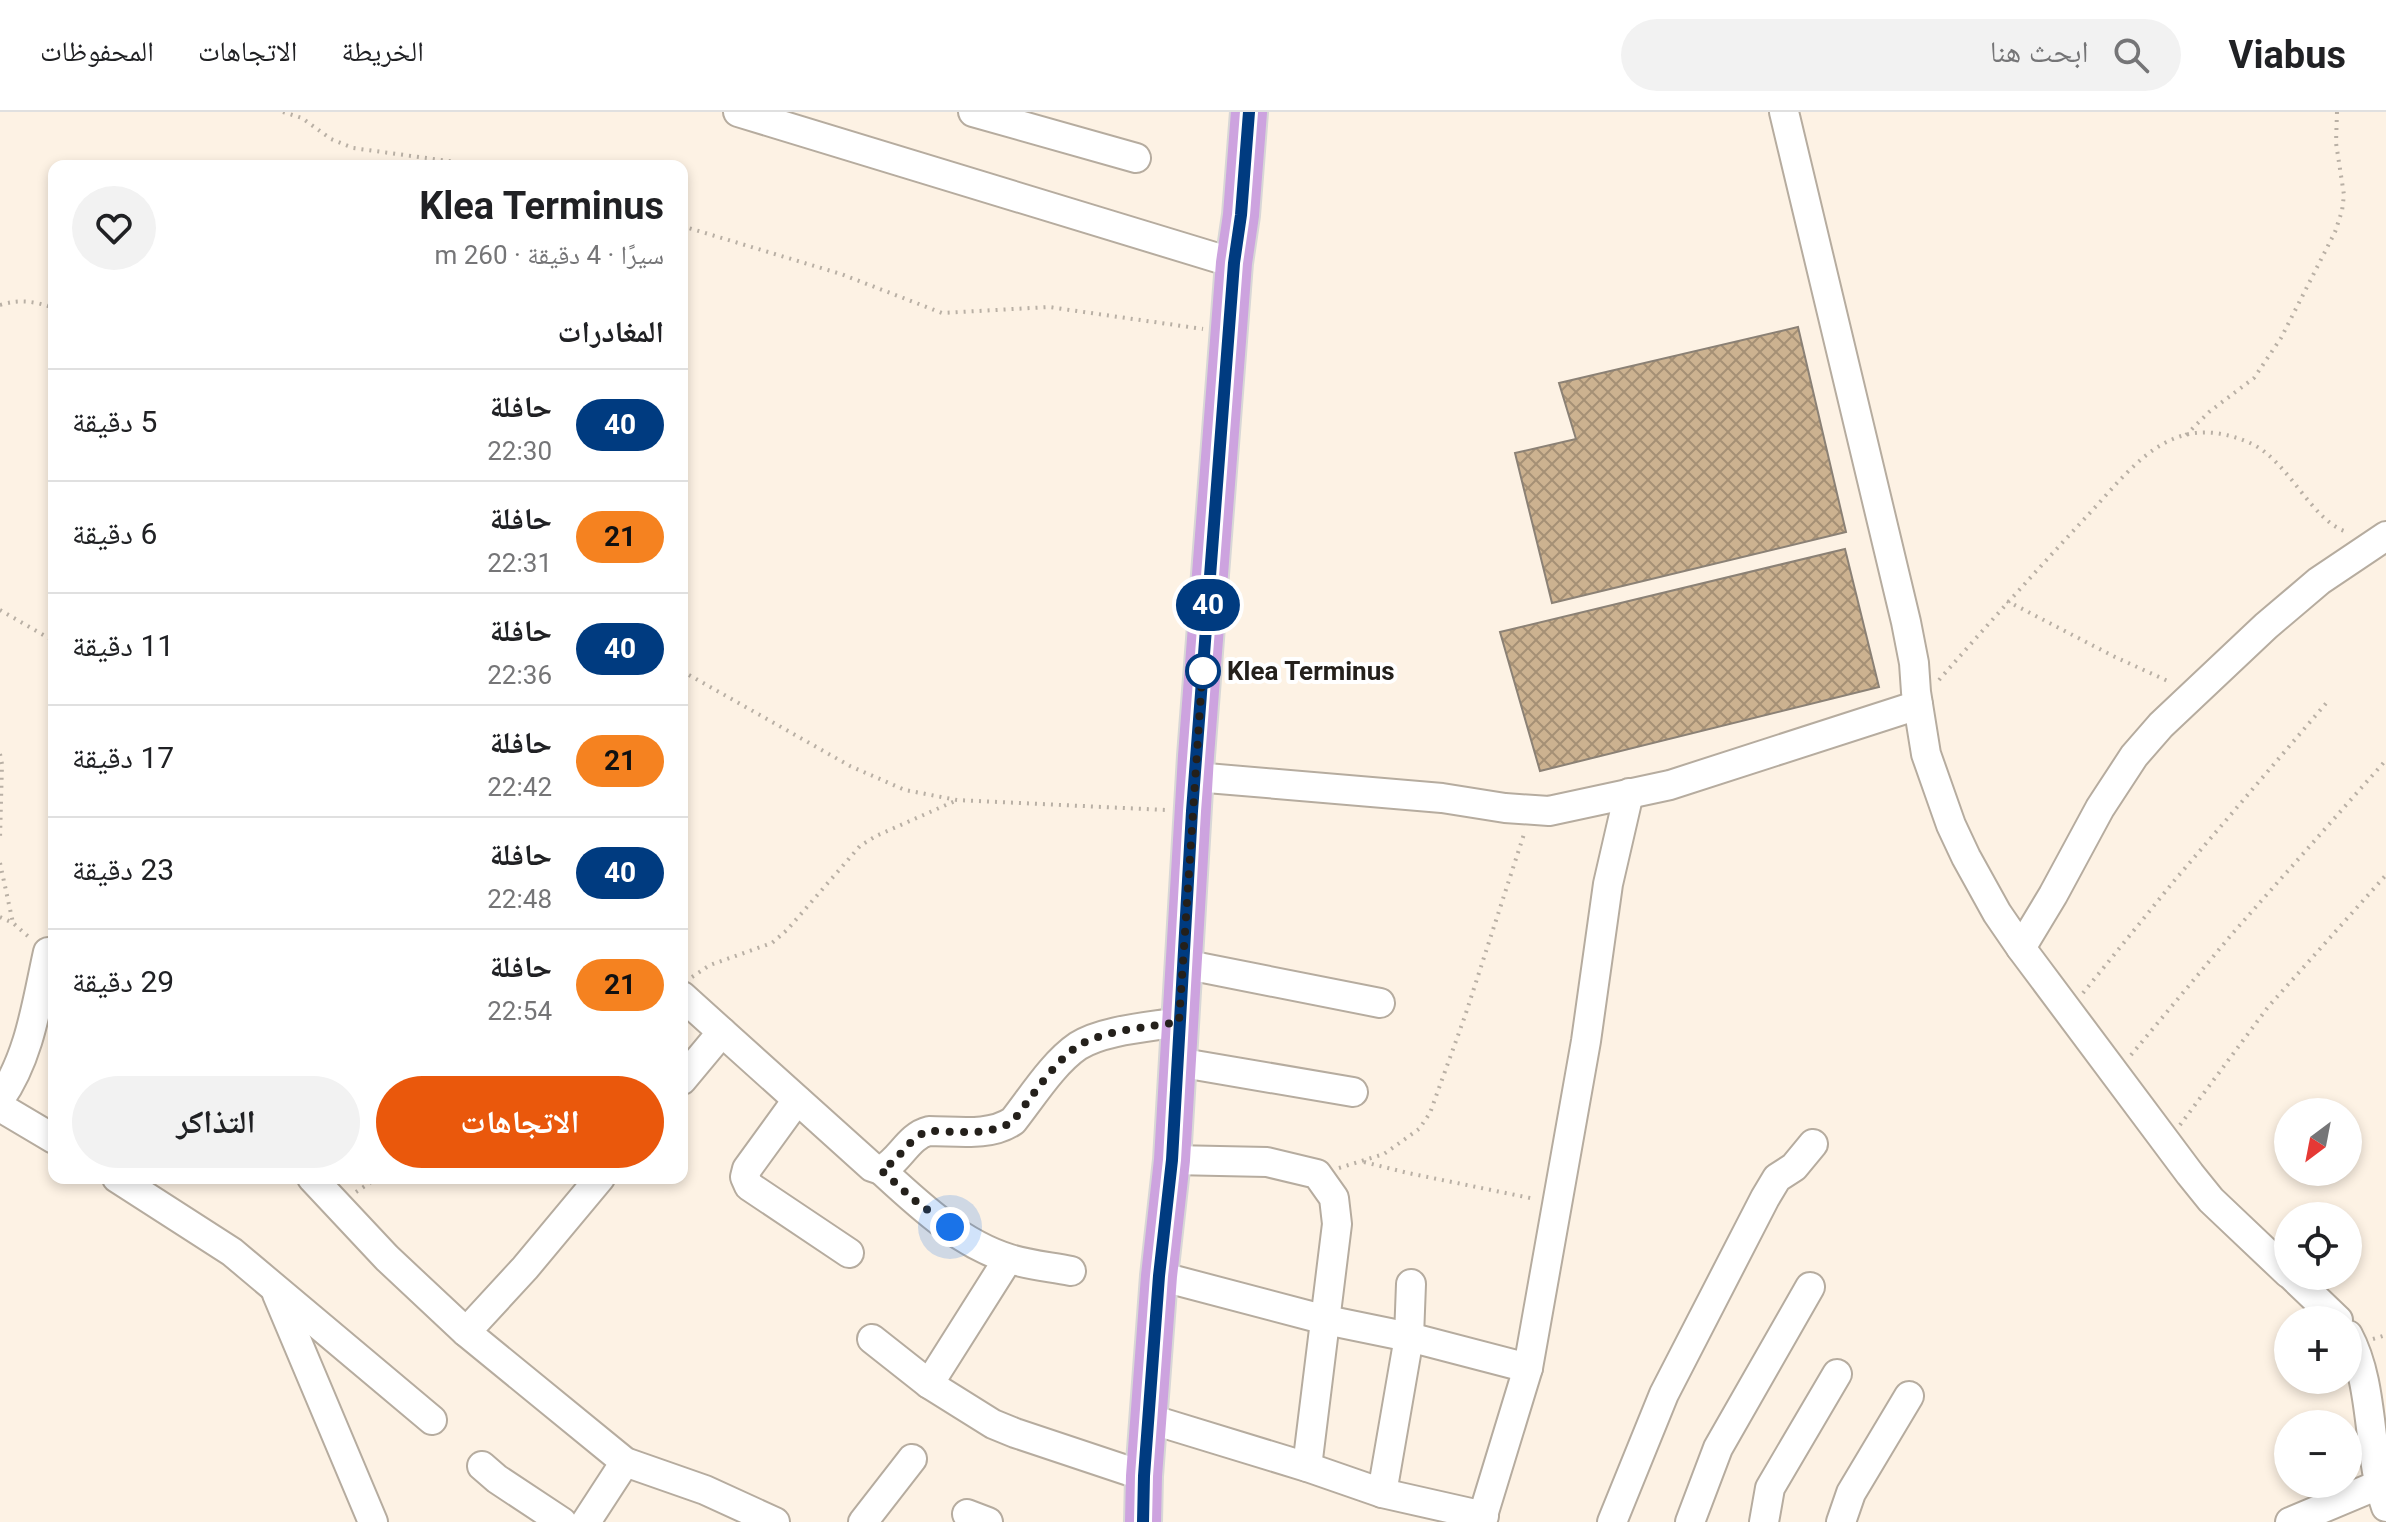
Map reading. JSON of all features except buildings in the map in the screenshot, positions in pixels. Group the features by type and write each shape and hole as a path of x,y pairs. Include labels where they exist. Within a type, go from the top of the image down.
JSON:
{"main road":[{"path":"1144,1522 1144,1476 1159,1276 1172,1160 1193,794 1234,263 1249,112"}],"street":[{"path":"738,112 1234,263"},
{"path":"973,112 1136,158"},
{"path":"1784,112 1906,622 1926,754 1951,825 1997,913 2021,948 2211,1200 2274,1259"},
{"path":"2021,948 2100,808 2134,756 2161,725 2319,581 2386,536"},
{"path":"1193,794 1442,798 1549,811 1670,785 1918,705"},
{"path":"1150,1419 1382,1493 1482,1519 1528,1368 1586,1041 1608,884 1629,793"},
{"path":"0,1099 12,1082 21,1060 48,964"},
{"path":"1183,964 1380,1003"},
{"path":"688,1001 872,1167 881,1170 913,1199 968,1240 1008,1259 1071,1271"},
{"path":"881,1170 891,1165 920,1133 990,1130 1013,1121 1063,1058 1080,1045 1109,1034 1179,1022"},
{"path":"688,1073 722,1032"},
{"path":"1177,1062 1353,1092"},
{"path":"797,1100 747,1169 745,1177 749,1186 849,1253"},
{"path":"0,1107 48,1135"},
{"path":"1612,1522 1664,1394 1765,1198 1777,1178 1794,1167 1813,1144"},
{"path":"1172,1160 1267,1162 1317,1174 1334,1198 1337,1224 1307,1467"},
{"path":"126,1184 232,1252 432,1420"},
{"path":"318,1184 387,1258 466,1332 625,1462 705,1490 775,1522"},
{"path":"466,1332 525,1268 595,1184"},
{"path":"929,1384 1008,1259"},
{"path":"1159,1276 1528,1368"},
{"path":"1382,1493 1409,1337 1411,1284"},
{"path":"1690,1522 1718,1448 1810,1287"},
{"path":"276,1289 373,1522"},
{"path":"2307,1290 2323,1306"},
{"path":"872,1339 929,1384 972,1412 1004,1428 1144,1476"},
{"path":"1764,1522 1770,1488 1837,1374"},
{"path":"2290,1522 2382,1496 2362,1385"},
{"path":"1841,1522 1851,1493 1909,1396"},
{"path":"863,1522 912,1459"},
{"path":"586,1522 625,1462"},
{"path":"482,1466 562,1522"}],"path":[{"path":"283,112 302,118 331,139 353,148 441,160"},
{"path":"2185,436 2209,412 2254,378 2281,338 2335,232 2344,195 2336,143 2337,112"},
{"path":"688,228 841,274 942,313 1049,307 1229,333"},
{"path":"0,305 17,300 48,306"},
{"path":"1918,705 2007,601 2125,476 2154,450 2174,438 2205,430 2252,443 2273,457 2327,520 2351,533"},
{"path":"2007,601 2113,656 2194,693"},
{"path":"0,610 48,638"},
{"path":"688,674 850,766 905,790 957,800 1193,794"},
{"path":"2069,1011 2174,881 2328,701"},
{"path":"0,754 0,839"},
{"path":"2116,1073 2232,934 2386,760"},
{"path":"688,979 710,965 772,943 860,846 957,800"},
{"path":"1317,1174 1384,1154 1419,1129 1430,1113 1532,810"},
{"path":"0,863 13,923"},
{"path":"2167,1143 2268,1007 2386,875"},
{"path":"0,917 13,923 48,951"},
{"path":"1362,1161 1420,1176 1557,1203"}],"bus line":[{"name":"40","path":"1143,1522 1159,1276 1172,1160 1196,756 1234,263 1249,112"}],"place":[{"name":"Klea Terminus","path":"1203,671"}],"route":[{"path":"950,1227 881,1170 891,1165 914,1138 929,1131 1003,1127 1013,1121 1063,1058 1080,1045 1109,1034 1179,1022 1203,663 1203,671"}]}
